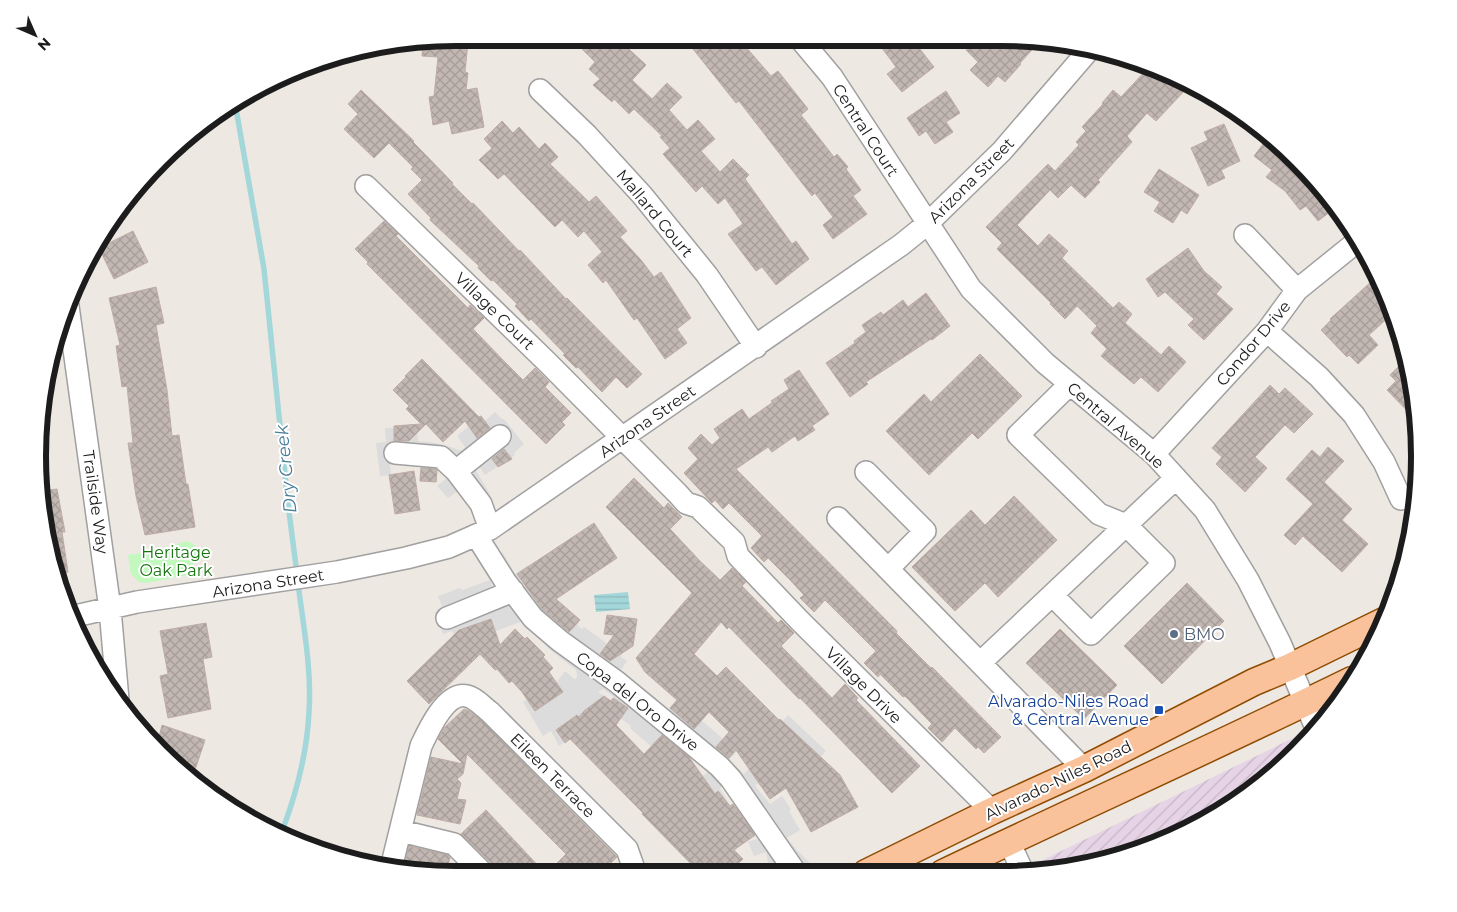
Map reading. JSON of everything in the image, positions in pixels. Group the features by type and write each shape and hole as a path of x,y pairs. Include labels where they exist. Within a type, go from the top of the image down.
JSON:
{"main road":[{"name":"Alvarado-Niles Road","path":"880,866 992,811 1084,769 1254,682 1290,668 1374,625"},
{"name":"Alvarado-Niles Road","path":"958,866 1341,686"}],"street":[{"name":"Central Court","path":"806,46 832,77 927,224"},
{"name":"Arizona Street","path":"78,615 137,602 337,572 406,558 449,547 483,532 901,245 927,224 1002,151 1085,55"},
{"name":"Mallard Court","path":"540,90 588,135 642,195 707,275 756,346"},
{"name":"Village Court","path":"366,186 548,363 622,438"},
{"name":"Central Avenue","path":"927,224 971,289 1045,363 1154,454 1204,510 1248,580 1280,643 1313,721"},
{"path":"1246,235 1297,290"},
{"name":"Condor Drive","path":"1154,454 1267,331 1297,290 1352,245"},
{"name":"Trailside Way","path":"70,319 110,609 117,686"},
{"path":"1267,331 1318,377 1354,415 1384,462 1401,499"},
{"path":"1052,595 1091,634 1164,563 1126,525 1099,514 1018,435 1070,384"},
{"path":"456,471 500,436"},
{"name":"Village Drive","path":"622,438 686,503 698,507 734,542 738,556 800,621 992,811"},
{"name":"Copa del Oro Drive","path":"396,453 441,457 456,471 481,504 483,532 505,581 533,618 560,641 617,682 719,766 731,779 791,866"},
{"path":"866,472 925,531 888,569"},
{"path":"980,663 1176,478"},
{"path":"838,518 1084,769"},
{"path":"447,618 513,591"},
{"name":"Eileen Terrace","path":"401,831 421,746 429,729 444,708 456,697 469,696 476,700 518,739 627,850 631,866"},
{"path":"393,861 401,831 454,844 476,866"},
{"path":"1008,842 1020,865"}],"shaded area":[{"path":"495,412 504,419 524,444 514,453 515,455 485,475 479,466 475,469 490,494 470,505 460,489 448,498 437,486 451,475 438,465 437,482 419,481 421,460 390,463 391,475 380,476 376,443 386,442 385,428 417,427 418,441 436,443 462,450 465,447 457,436 468,427 467,425 481,415 485,421"},
{"path":"503,553 515,574 528,565 555,600 579,622 577,625 582,629 584,627 622,654 621,657 627,661 619,673 651,695 668,710 678,700 737,751 729,760 744,774 749,768 739,756 772,733 788,715 826,751 803,777 769,799 760,785 755,785 770,804 782,796 791,809 789,811 800,830 787,838 813,866 769,866 766,852 754,856 748,842 760,838 759,834 746,842 725,810 737,801 721,787 720,789 729,804 711,817 691,763 703,776 708,771 689,755 677,769 630,728 631,726 607,709 614,697 603,689 598,692 611,701 594,717 583,710 591,723 559,746 551,731 543,736 523,702 554,681 556,683 565,671 576,679 576,670 548,648 523,621 458,647 452,631 443,634 435,612 443,609 438,596 460,588 462,590 490,580 495,593 497,588 482,562"},
{"path":"1302,734 1271,764 1229,797 1158,835 1107,852 1081,858 1034,864"}],"green space":[{"name":"Heritage Oak Park","path":"187,541 196,547 197,551 188,575 147,583 139,582 131,574 128,555 155,551"}],"water":[{"path":"628,592 630,609 596,612 594,595"}],"building":[{"path":"468,46 465,72 468,73 466,90 477,88 484,127 452,134 449,121 433,125 429,97 434,96 438,57 422,56 423,48"},
{"path":"579,46 626,46 646,65 632,80 652,99 667,83 682,97 669,110 687,130 698,120 715,139 701,151 720,172 733,159 749,175 745,179 792,244 796,241 809,259 776,285 762,267 756,271 728,234 743,224 725,198 718,204 702,186 696,192 663,154 670,148 660,137 662,136 634,109 629,114 614,99 612,102 593,85 600,79 589,69 595,62"},
{"path":"691,46 745,46 771,76 778,71 808,109 801,115 834,157 837,154 848,167 846,169 861,190 853,196 867,214 833,239 823,225 833,217 815,193 812,196 739,101 736,103"},
{"path":"880,46 914,46 917,50 919,48 934,67 902,92 887,74 896,67"},
{"path":"970,46 1034,48 1005,82 998,76 988,87 970,70 978,62 966,50"},
{"path":"1144,72 1185,90 1156,121 1147,113 1127,136 1132,142 1098,180 1100,182 1085,198 1071,185 1058,198 1050,190 1017,225 1038,246 1049,234 1068,251 1062,258 1113,308 1119,302 1132,314 1125,323 1161,355 1169,346 1186,362 1158,392 1141,377 1134,384 1101,356 1107,349 1091,333 1097,326 1077,306 1065,319 997,249 1002,243 986,227 1048,164 1055,171 1079,145 1076,142 1086,131 1082,127 1113,90 1121,97"},
{"path":"361,90 414,141 452,184 642,374 627,388 616,377 602,392 578,367 576,368 563,355 565,354 531,319 529,321 515,306 517,304 493,280 491,281 478,268 479,266 430,220 431,218 408,194 422,180 411,169 413,167 389,143 374,158 344,129 358,114 348,104"},
{"path":"946,91 960,113 946,122 953,132 935,144 926,131 919,136 907,118"},
{"path":"502,121 513,133 519,127 539,149 545,143 558,157 550,164 589,202 596,196 627,231 620,237 654,277 661,272 691,318 677,329 687,343 665,359 637,318 634,320 606,280 603,283 588,265 602,252 584,231 578,237 562,220 555,227 504,174 498,179 479,160 492,148 484,139"},
{"path":"1224,124 1240,161 1221,170 1225,178 1208,186 1191,148 1208,140 1204,132"},
{"path":"1264,142 1291,166 1330,212 1318,221 1306,206 1300,210 1285,191 1266,177 1272,170 1254,156"},
{"path":"1159,169 1199,195 1187,214 1181,210 1173,223 1154,211 1160,202 1144,192"},
{"path":"384,221 398,234 396,236 468,308 470,305 484,318 473,329 523,380 535,368 549,382 545,387 571,413 562,422 565,425 546,444 367,264 368,262 355,249"},
{"path":"133,231 148,262 114,279 101,252 104,245"},
{"path":"1188,248 1204,271 1222,287 1216,294 1233,309 1204,340 1188,325 1194,319 1165,292 1158,297 1146,279"},
{"path":"1371,282 1387,318 1369,335 1378,345 1358,364 1349,355 1347,357 1321,330 1330,319"},
{"path":"156,287 164,323 156,325 167,390 172,436 179,435 195,527 145,535 136,496 128,443 133,443 127,386 122,387 116,346 120,345 109,298"},
{"path":"926,293 950,326 932,340 866,382 868,384 850,397 826,363 855,343 854,341 866,332 862,325 881,312 883,315 903,300 908,307"},
{"path":"980,354 1022,396 978,439 972,433 929,475 886,431 924,394 931,402"},
{"path":"422,359 479,417 481,416 490,428 477,438 465,421 443,442 426,424 409,441 394,441 394,426 421,424 406,409 409,406 393,390"},
{"path":"1400,365 1408,412 1387,390 1396,381 1390,375"},
{"path":"799,370 829,414 812,426 815,430 798,441 795,436 772,452 768,447 736,469 897,631 896,633 1001,737 984,753 978,747 976,749 955,728 942,742 928,728 932,724 905,696 903,697 880,674 878,677 864,663 876,651 825,600 814,612 800,598 804,595 790,580 768,558 764,562 751,548 762,536 729,503 723,509 715,500 712,503 684,473 698,459 688,448 701,434 712,445 720,438 714,429 742,409 749,419 789,389 784,380"},
{"path":"1270,385 1279,394 1285,388 1313,414 1294,433 1285,425 1255,457 1267,468 1245,492 1216,464 1222,457 1212,448"},
{"path":"1328,447 1344,461 1324,482 1352,509 1342,520 1368,544 1342,572 1303,536 1295,545 1284,535 1313,504 1286,479 1312,450 1320,457"},
{"path":"504,449 512,459 498,467 492,459"},
{"path":"421,468 436,469 436,482 420,481"},
{"path":"414,471 420,510 395,514 389,475"},
{"path":"634,478 664,508 668,503 682,517 670,529 700,561 720,580 732,568 746,582 742,586 778,623 781,620 794,633 781,646 832,698 845,684 858,698 856,700 920,766 892,793 729,627 727,629 721,622 694,654 717,676 726,667 779,720 840,775 858,807 811,832 786,788 770,799 736,750 729,758 716,747 729,732 709,712 694,729 670,708 677,700 645,672 636,658 692,593 606,507"},
{"path":"57,489 65,532 62,532 68,572 63,573 60,562 54,536 48,490"},
{"path":"1014,496 1057,540 998,597 985,583 955,611 912,567 971,510 985,525"},
{"path":"594,523 617,558 556,599 580,620 569,632 542,609 517,574"},
{"name":"BMO","path":"1187,583 1224,621 1162,684 1124,646"},
{"path":"607,615 637,619 633,646 610,661 600,654 614,635 604,634"},
{"path":"491,619 500,645 515,629 525,639 527,637 545,655 543,657 553,668 549,672 563,692 535,711 512,681 509,683 480,654 429,704 407,681 459,630"},
{"path":"206,623 212,657 203,659 211,709 168,718 160,676 168,674 160,631"},
{"path":"1060,629 1117,685 1084,719 1026,663"},
{"path":"604,696 611,701 613,698 628,708 616,725 644,754 662,735 689,757 715,794 718,791 730,806 733,804 755,835 734,850 743,859 735,866 693,866 570,739 565,743 556,730 577,715 579,717"},
{"path":"464,709 469,711 482,721 617,857 608,866 554,866 566,854 467,754 463,774 457,779 461,783 457,799 466,800 460,824 417,815 431,757 463,764 438,739 444,728"},
{"path":"162,725 205,740 195,771 166,746 159,738"},
{"path":"486,810 538,866 492,866 490,862 461,834"},
{"path":"409,846 448,855 450,858 448,866 405,862"}],"waterway":[{"name":"Dry Creek","path":"236,110 264,269 297,574"},
{"name":"Dry Creek","path":"283,827 300,774 308,728 310,696 298,583"}],"place":[{"name":"BMO","path":"1174,634"},
{"name":"Alvarado-Niles Road & Central Avenue","path":"1159,710"}]}
